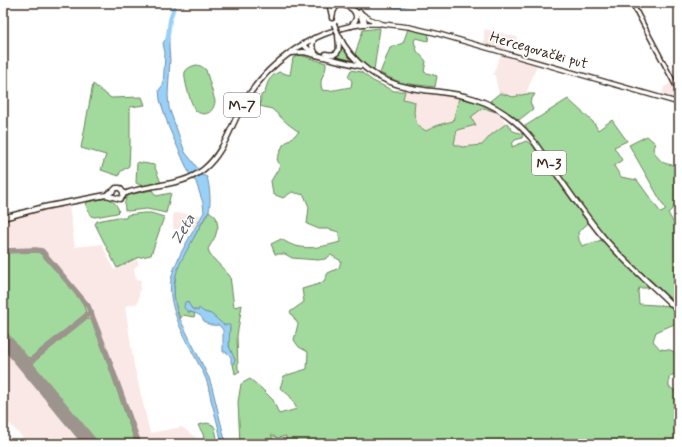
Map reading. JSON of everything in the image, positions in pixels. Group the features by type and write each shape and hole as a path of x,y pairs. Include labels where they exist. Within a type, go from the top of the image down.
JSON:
{"main road":[{"name":"M-3","path":"329,3 332,18 338,34 348,51 362,67 399,85 477,100 494,107 510,117 532,139 608,243 679,312"},
{"path":"346,3 372,20 383,24"},
{"path":"332,18 334,9 339,5 345,5 360,15 364,24"},
{"path":"351,26 356,18 354,11"},
{"path":"361,13 365,19 364,24"},
{"path":"364,24 383,24"},
{"name":"M-7","path":"123,192 174,183 198,174 212,161 220,150 238,112 251,91 269,71 289,53 314,38 351,26 364,24"},
{"name":"Hercegovački put","path":"383,24 434,33 677,100"},
{"path":"302,44 315,52 330,55 336,53 339,48 338,34"},
{"path":"314,38 312,47 315,52"},
{"path":"302,44 304,52"},
{"path":"289,53 304,52 362,67"},
{"path":"677,100 677,105 679,107"},
{"name":"M-7","path":"106,195 118,187 123,192"},
{"path":"113,191 114,196"},
{"name":"M-7","path":"3,218 44,207 106,195 114,196 120,199 123,192"}],"street":[{"path":"632,3 679,92"}],"shaded area":[{"path":"484,29 517,37 514,46 508,44 504,50 484,44"},
{"path":"501,54 537,65 526,94 513,97 499,93 495,76 493,74"},
{"path":"672,83 677,93 672,99 662,96 664,87"},
{"path":"405,91 459,98 453,121 438,125 427,131 417,125 414,113 415,102 403,100"},
{"path":"483,108 496,112 507,123 491,135 482,145 462,147 454,144 457,130 475,125 470,117"},
{"path":"69,206 75,247 102,244 114,270 137,260 139,264 134,268 136,279 141,280 138,303 125,306 134,365 150,433 182,427 204,444 29,444 3,417 3,222 36,212"},
{"path":"173,213 201,215 194,228 173,229"}],"green space":[{"path":"380,28 374,70 367,67 355,54 363,30"},
{"path":"408,29 429,33 428,41 416,38 414,41 417,51 426,61 424,72 437,76 435,87 401,83 380,73 390,48 403,43"},
{"path":"339,40 356,61 307,50 330,54 336,53"},
{"path":"300,55 326,63 321,81 322,90 351,87 352,81 348,76 351,70 361,72 373,81 394,91 405,91 403,99 415,102 414,113 417,125 426,131 438,125 453,121 459,98 482,105 496,112 483,108 471,117 476,125 457,130 454,144 462,147 482,145 491,135 507,123 513,131 523,134 522,138 515,140 512,147 526,141 533,145 545,163 550,165 522,128 568,99 594,123 598,130 612,120 627,141 614,147 622,160 614,166 621,177 637,180 661,213 666,210 629,145 647,136 655,143 653,149 660,160 666,164 679,165 679,203 668,213 679,232 679,322 656,332 653,341 660,349 670,350 679,354 679,373 669,377 669,387 674,390 679,398 679,444 286,444 286,436 278,438 271,435 273,439 281,444 240,444 238,402 241,384 250,379 273,400 279,414 297,409 290,396 280,388 284,376 307,369 308,352 299,347 294,340 298,324 290,312 304,302 302,289 324,281 328,273 339,268 341,261 331,255 325,259 318,260 292,258 285,254 275,254 271,244 281,239 294,246 312,248 340,242 339,232 328,229 319,229 307,224 309,207 304,195 292,192 283,198 273,194 271,181 280,166 277,159 283,145 299,132 272,109 260,106 261,95 265,93 269,80 273,76 279,72 290,75 293,58","holes":["591,221 605,239 582,246 579,240 578,232","651,285 673,306 639,304 639,288 648,288"]},
{"path":"196,65 201,66 206,70 215,101 213,109 205,114 198,112 193,107 185,80 185,72 190,67"},
{"path":"93,84 111,98 142,97 145,105 130,107 129,166 120,172 119,176 101,170 106,155 81,148"},
{"path":"500,93 513,97 526,94 535,94 530,102 533,109 519,120 490,101"},
{"path":"137,162 154,165 161,183 144,187 136,183"},
{"path":"152,190 156,196 171,193 166,213 147,209 125,210 125,202 128,195"},
{"path":"108,198 115,203 119,211 117,213 95,217 91,216 86,206 87,202"},
{"path":"209,211 216,217 218,227 215,237 208,249 210,255 230,276 234,307 242,305 237,336 238,369 240,371 235,374 233,364 235,360 230,349 229,341 230,328 227,325 224,326 211,314 199,309 199,311 192,309 187,301 188,312 195,313 194,317 183,315 180,319 175,303 174,290 179,263"},
{"path":"151,213 164,217 151,255 137,258 117,268 95,224 97,221 118,217 126,218 127,215"},
{"path":"3,252 40,253 83,303 86,312 30,358 26,357 3,330"},
{"path":"88,319 90,319 93,323 136,444 97,444 33,366 35,361"},
{"path":"207,423 213,425 215,428 218,444 205,444 203,434 198,425"}],"water":[{"path":"168,36 170,60 168,95 169,108 185,152 202,175 207,177 210,199 209,211 178,268 174,284 175,303 178,315 209,378 226,444 222,444 206,379 176,318 171,292 171,280 176,263 204,212 203,203 196,182 190,175 169,128 160,100 159,90 163,85 165,53 163,43"},
{"path":"187,301 192,309 198,311 199,308 204,312 211,314 224,325 230,325 229,346 235,360 233,364 231,363 231,357 226,352 223,352 223,330 219,325 207,323 199,315 186,310 184,308 185,302"}],"waterway":[{"name":"Zeta","path":"167,42 170,20 175,3"},
{"name":"Zeta","path":"388,3 393,6 401,6 410,3"}],"taxiway":[{"path":"3,251 42,251 88,306 139,444"},
{"path":"26,365 91,312"}],"runway":[{"path":"3,338 91,444"}]}
